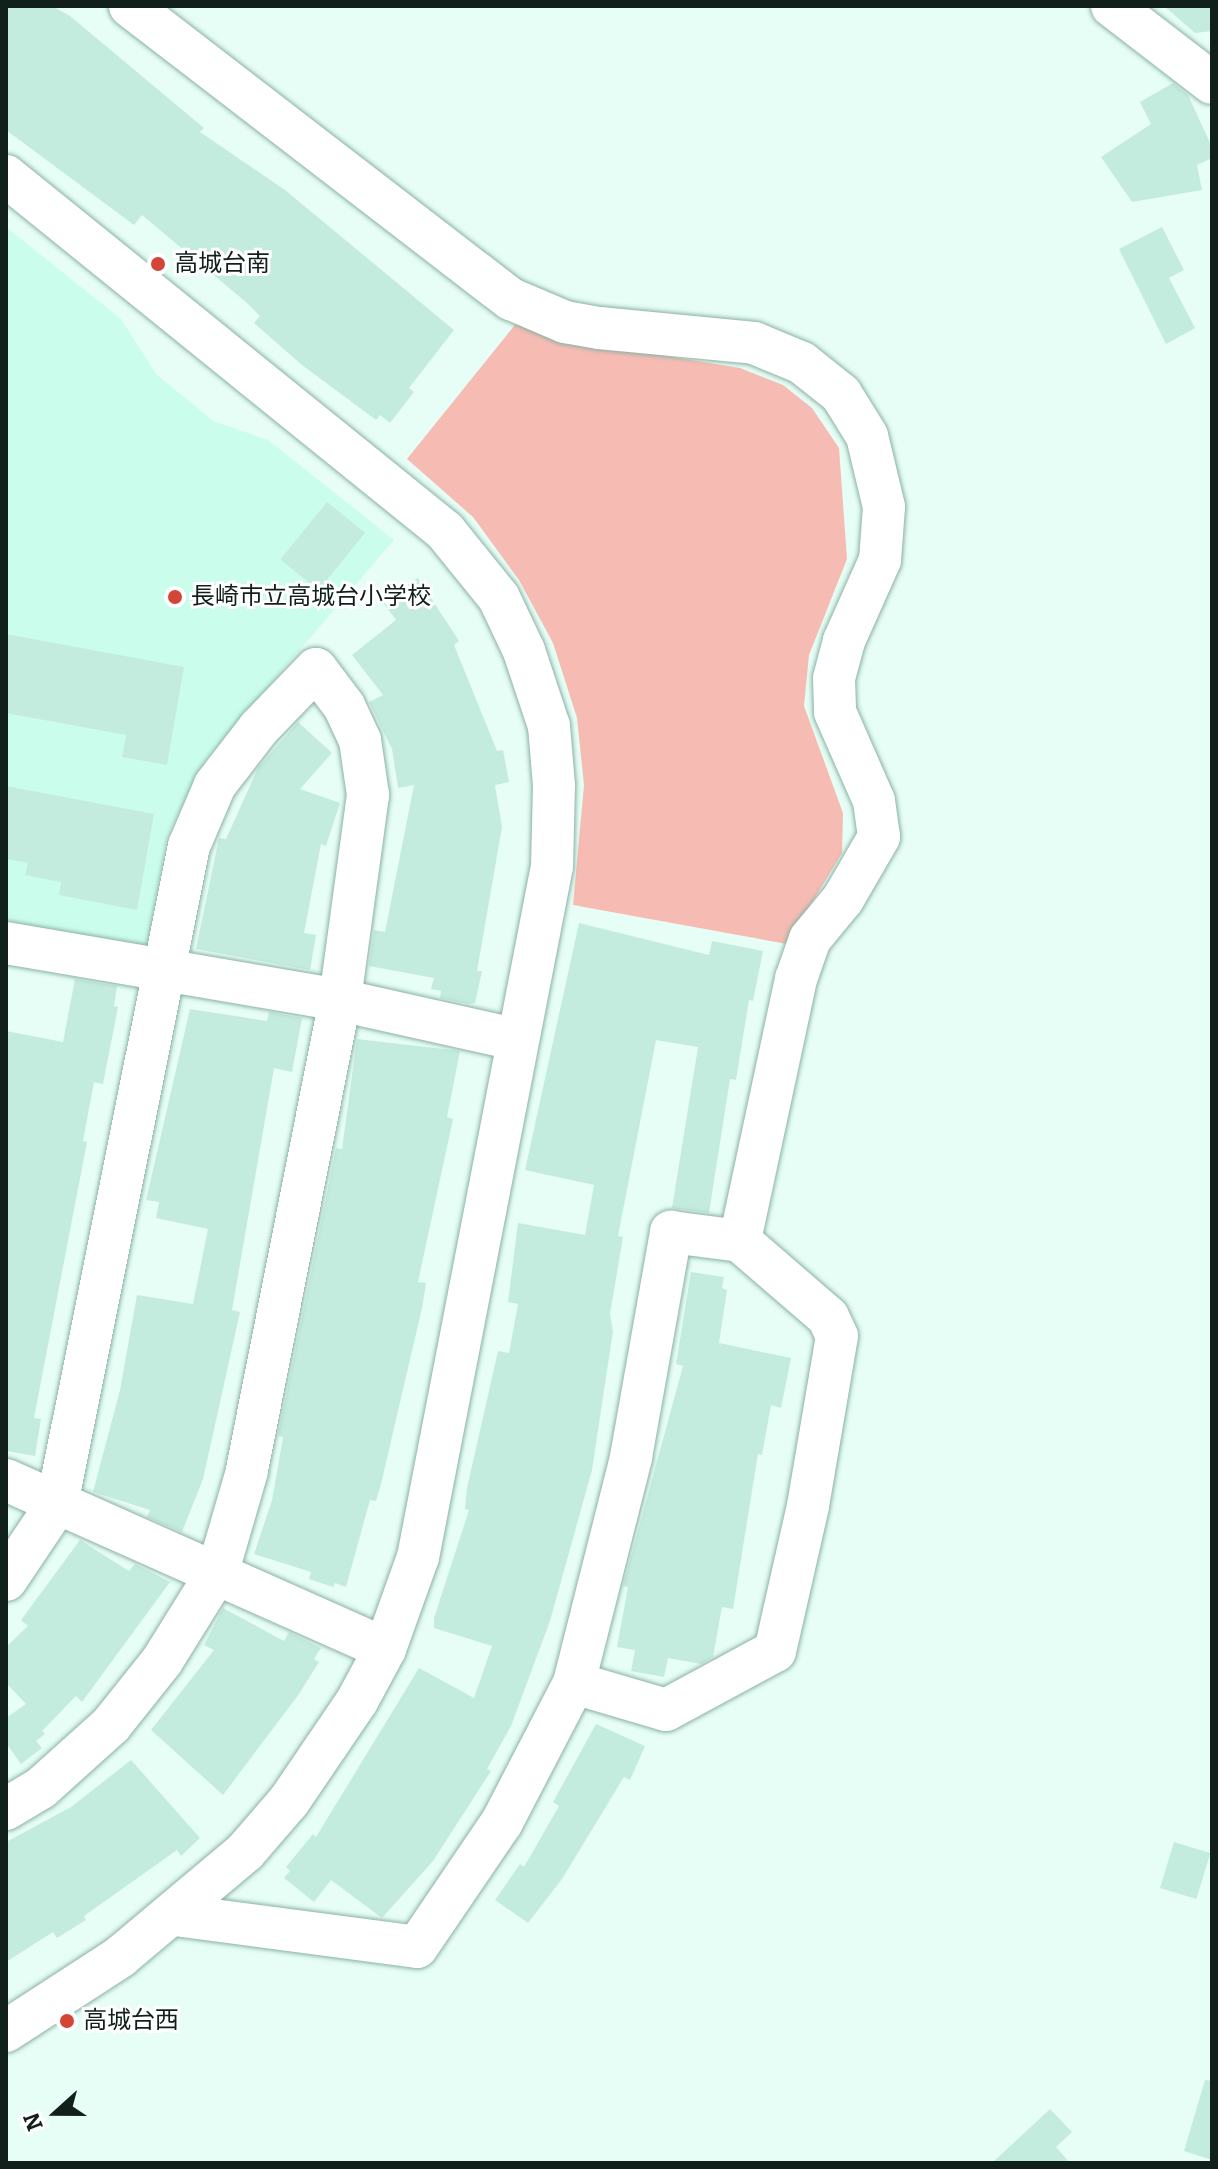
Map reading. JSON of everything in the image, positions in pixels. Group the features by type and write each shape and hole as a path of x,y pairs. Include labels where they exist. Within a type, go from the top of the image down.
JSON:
{"street":[{"path":"130,6 511,299 565,322 754,343 802,363 841,394 867,436 884,507 880,560 844,641 834,690 835,712 874,801 879,837 843,899 810,939 796,979 740,1241"},
{"path":"1112,6 1212,83"},
{"path":"6,176 445,531 499,598 524,651 549,726 554,785 552,866 515,1039 418,1557 385,1649 357,1701 289,1801 245,1852 175,1915 6,2031"},
{"path":"6,1580 57,1504 167,969 189,846 215,785 259,728 316,669 344,706 360,740 368,795 340,1000 247,1471 218,1571 162,1661 111,1725 41,1788 6,1809"},
{"path":"6,943 340,1000 515,1039"},
{"path":"175,1915 417,1947 502,1822 574,1683 631,1457 671,1232 740,1241 828,1317 837,1336 808,1506 775,1651 666,1710 574,1683"},
{"path":"6,1480 218,1571 385,1649"}],"shaded area":[{"name":"長崎市立高城台小学校","path":"6,227 121,319 156,374 213,421 268,440 394,540 205,760 167,836 146,952 6,924"},
{"path":"518,321 543,336 740,368 783,385 812,408 839,448 847,559 809,655 804,706 843,813 842,853 787,944 573,905 584,785 577,718 553,643 519,580 473,517 407,459"}],"building":[{"path":"6,6 52,6 70,16 204,128 200,132 285,190 454,330 409,388 414,392 390,423 380,415 376,420 302,365 254,323 260,316 247,303 142,215 134,225 6,130"},
{"path":"1164,6 1212,6 1212,31 1195,33"},
{"path":"1173,83 1188,95 1212,147 1212,158 1197,165 1202,190 1132,202 1101,157 1151,124 1140,102"},
{"path":"1162,227 1184,270 1169,278 1195,328 1166,344 1119,249"},
{"path":"327,502 365,533 319,590 280,560"},
{"path":"418,578 459,641 454,645 497,751 503,750 509,782 495,785 502,827 477,971 482,971 475,1003 469,1004 440,998 441,991 431,989 434,978 369,966 374,930 385,932 414,785 398,788 392,749 369,702 383,695 352,655 396,620 383,602"},
{"path":"6,634 184,667 167,765 122,757 126,735 6,713"},
{"path":"298,722 332,753 300,789 340,803 326,846 321,844 304,933 316,935 310,970 196,949 219,838 226,839 258,768"},
{"path":"6,786 154,814 137,910 59,895 61,882 25,875 28,863 6,859"},
{"path":"579,923 709,955 712,941 763,951 753,1001 749,1000 736,1080 730,1079 709,1213 672,1208 698,1047 656,1040 618,1236 623,1237 610,1314 613,1331 592,1470 550,1621 511,1726 487,1769 491,1771 433,1861 382,1918 331,1880 314,1902 284,1878 290,1871 286,1867 313,1834 316,1837 419,1668 474,1698 492,1646 434,1628 434,1618 469,1510 465,1509 467,1488 498,1351 509,1353 518,1304 508,1302 518,1223 585,1235 594,1185 525,1170"},
{"path":"75,979 117,986 114,1006 118,1007 103,1084 94,1082 83,1141 87,1142 34,1418 41,1419 35,1456 6,1451 6,1031 63,1042"},
{"path":"190,1009 267,1021 269,1012 302,1018 292,1072 274,1068 232,1310 240,1312 203,1479 182,1532 147,1517 150,1510 93,1492 120,1390 137,1295 193,1304 208,1229 156,1218 159,1202 146,1200"},
{"path":"357,1039 460,1051 447,1117 453,1119 418,1282 426,1283 422,1308 381,1484 376,1501 370,1500 346,1587 335,1583 333,1587 309,1579 311,1572 254,1554 272,1500 283,1437 278,1436 336,1148 342,1149"},
{"path":"691,1272 724,1277 722,1288 727,1290 719,1343 791,1358 781,1408 771,1405 762,1455 758,1454 733,1609 722,1607 713,1657 701,1664 668,1658 664,1677 631,1671 635,1650 617,1647 628,1587 623,1586 683,1366 676,1364"},
{"path":"80,1540 129,1571 135,1564 170,1582 82,1702 76,1696 42,1731 45,1734 36,1741 42,1748 21,1764 6,1743 6,1718 26,1704 6,1683 6,1647 28,1626 21,1620"},
{"path":"223,1608 284,1641 289,1632 321,1648 314,1659 319,1662 299,1694 223,1795 151,1730 214,1650 204,1645"},
{"path":"596,1724 645,1746 630,1780 624,1777 562,1879 528,1923 495,1900 520,1864 524,1867 559,1806 553,1802"},
{"path":"131,1760 200,1838 181,1856 177,1850 84,1916 86,1920 57,1938 53,1932 6,1962 6,1842 71,1807"},
{"path":"1174,1842 1210,1853 1196,1899 1160,1888"},
{"path":"1205,2080 1212,2081 1212,2160 1184,2151"},
{"path":"1050,2109 1072,2132 1056,2147 1070,2163 992,2163"}],"place":[{"name":"高城台南","path":"158,264"},
{"name":"長崎市立高城台小学校","path":"175,597"},
{"name":"高城台西","path":"67,2021"}]}
